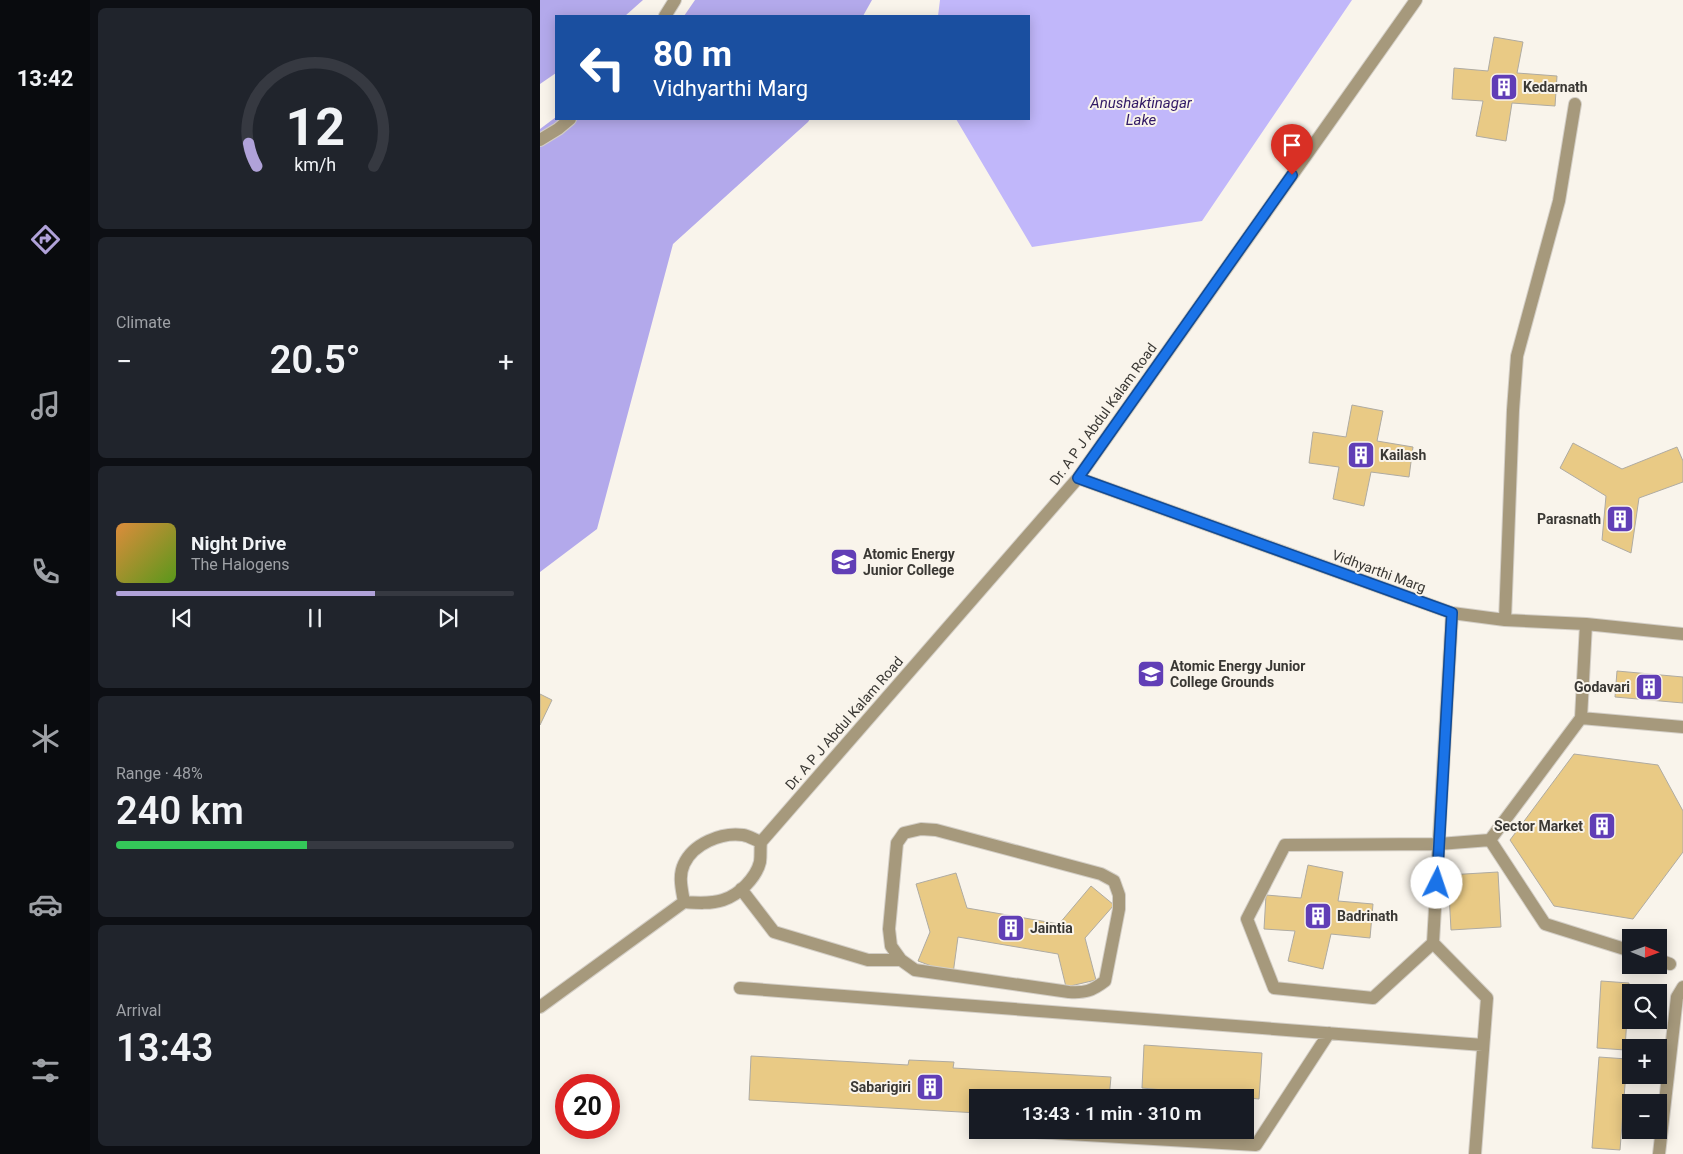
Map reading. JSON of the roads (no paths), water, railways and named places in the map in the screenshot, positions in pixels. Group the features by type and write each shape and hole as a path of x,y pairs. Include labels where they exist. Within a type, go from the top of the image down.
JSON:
{"street":[{"path":"666,15 675,0"},
{"name":"Dr. A P J Abdul Kalam Road","path":"761,842 1078,478 1416,0"},
{"path":"1505,620 1513,410 1517,356 1559,201 1575,104"},
{"path":"540,140 569,120"},
{"name":"Vidhyarthi Marg","path":"1078,478 1452,613 1505,620 1586,624 1683,634"},
{"path":"1452,613 1439,844 1433,943 1373,998 1274,988 1247,919 1285,845 1439,844 1490,840 1581,718 1586,624"},
{"path":"1581,718 1683,726"},
{"path":"741,889 774,932 868,960 902,960 915,970 1082,993 1096,988 1105,981 1119,909 1119,895 1114,881 1100,874 936,830 921,829 904,833 897,843 889,929 891,946 902,960"},
{"path":"540,1007 684,902 708,903 724,900 741,889 755,875 760,862 761,842 744,835 726,835 708,841 692,852 683,865 680,882 684,902"},
{"path":"1490,840 1545,924 1622,948"},
{"path":"1433,943 1487,998 1475,1154"},
{"path":"1659,1154 1678,997 1683,987"},
{"path":"740,988 1483,1045"},
{"path":"1154,1139 1256,1145 1329,1033"}],"water":[{"name":"Anushaktinagar Lake","path":"940,0 1352,0 1202,221 1032,247 957,120 1030,120 1030,15 938,15"}],"place":[{"name":"Kedarnath","path":"1504,87"},
{"name":"Kailash","path":"1361,455"},
{"name":"Parasnath","path":"1620,519"},
{"name":"Atomic Energy Junior College","path":"844,562"},
{"name":"Atomic Energy Junior College Grounds","path":"1151,674"},
{"name":"Godavari","path":"1649,687"},
{"name":"Sector Market","path":"1602,826"},
{"name":"Badrinath","path":"1318,916"},
{"name":"Jaintia","path":"1011,928"},
{"name":"Sabarigiri","path":"930,1087"}]}
